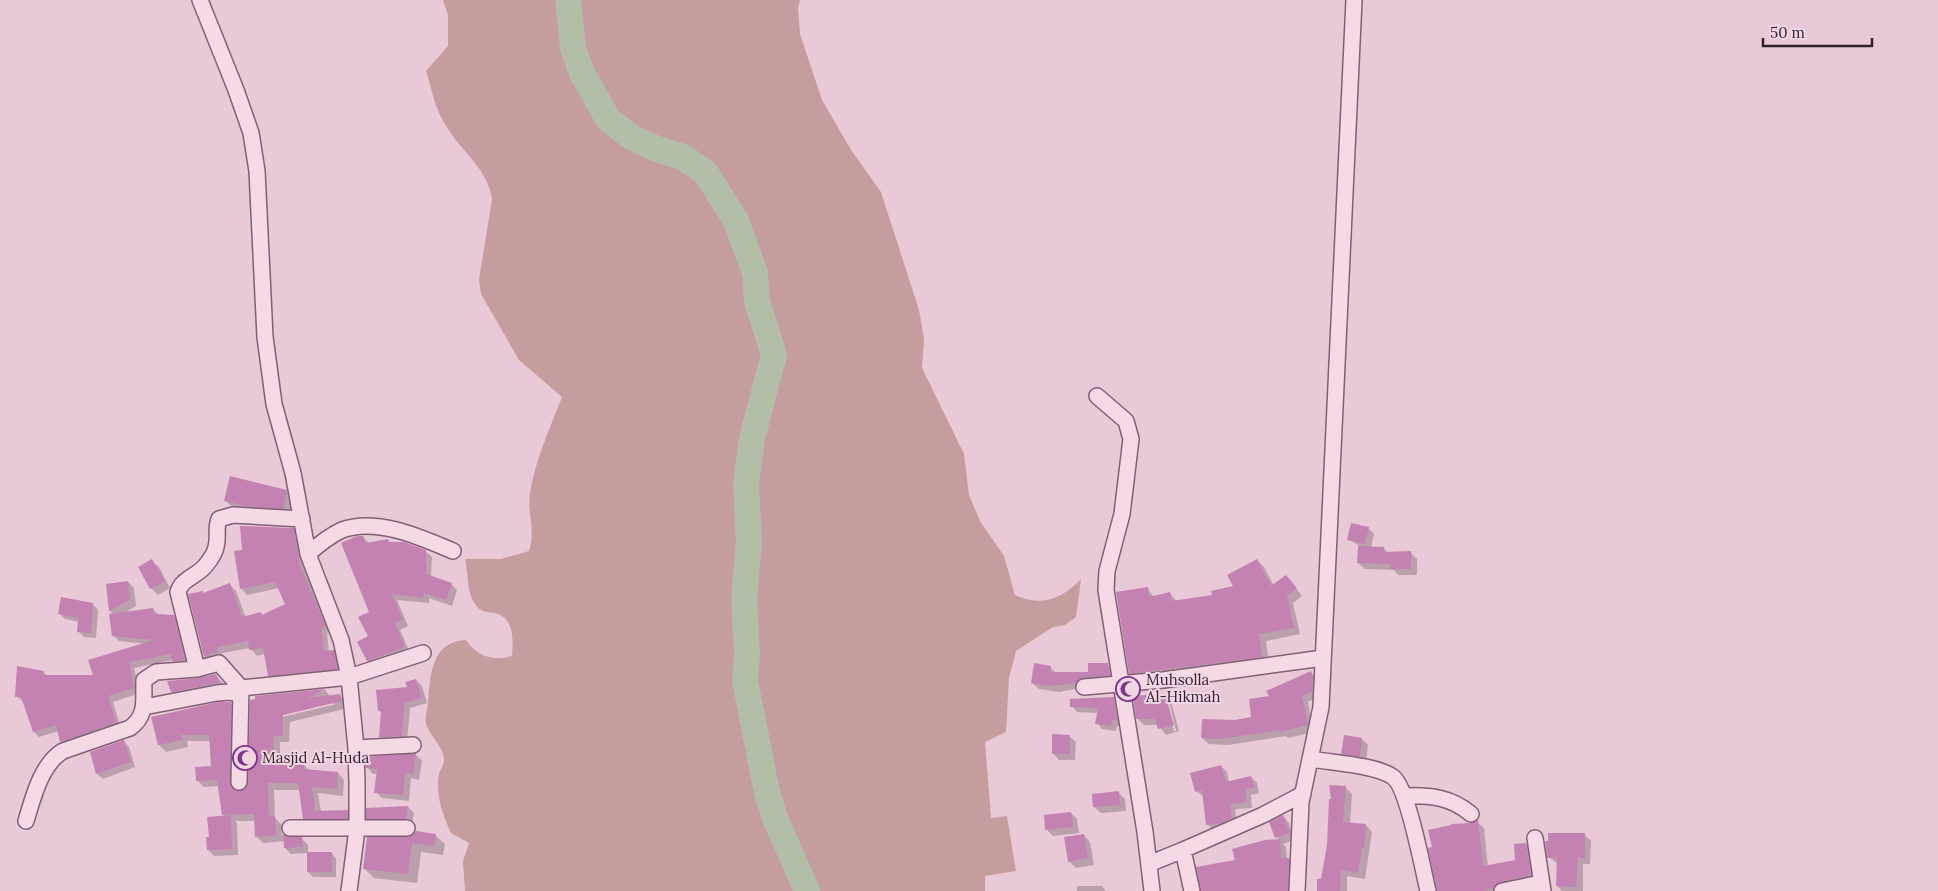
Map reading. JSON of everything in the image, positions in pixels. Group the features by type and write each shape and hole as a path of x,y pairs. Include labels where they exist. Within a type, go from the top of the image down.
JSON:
{"street":[{"path":"200,0 251,133 257,171 265,337 274,404 293,473 308,554 341,640 349,677 356,748 357,829 349,891"},
{"path":"1297,891 1303,794 1321,707 1354,0"},
{"path":"1097,396 1126,422 1132,439 1122,514 1106,582 1111,632 1121,684 1152,891"},
{"path":"197,668 178,592 183,583 202,570 210,559 216,547 216,527 219,519 233,515 302,519"},
{"path":"308,554 335,534 344,530 362,527 384,528 453,551"},
{"path":"144,707 217,693 349,677 423,653"},
{"path":"1084,687 1323,658"},
{"path":"26,821 44,773 56,756 63,751 130,728 140,718 144,707 144,680 156,672 197,668 218,663 241,691 239,782"},
{"path":"356,748 413,744"},
{"path":"1311,759 1380,771 1397,780 1405,796 1428,891"},
{"path":"1149,864 1262,815 1303,794"},
{"path":"1405,796 1430,795 1447,799 1471,814"},
{"path":"290,828 407,828"},
{"path":"1502,891 1542,887 1535,838"},
{"path":"1183,850 1192,891"}],"shaded area":[{"path":"443,0 800,0 798,8 800,34 822,100 851,150 881,192 919,310 924,339 922,368 964,454 969,495 980,521 1004,556 1015,595 1033,600 1051,599 1067,592 1081,579 1076,617 1065,625 1053,627 1016,651 1009,678 1006,732 985,742 991,818 1007,816 1016,871 985,876 985,891 465,891 463,861 469,843 451,833 440,805 438,782 444,762 440,747 426,724 430,682 439,653 446,646 454,642 466,640 480,654 492,658 512,656 511,631 506,620 495,613 481,610 472,600 465,559 501,559 529,551 532,536 529,501 532,481 543,445 562,397 519,360 481,294 479,280 492,199 480,169 442,120 426,71 448,46 448,15"}],"building":[{"path":"230,476 287,490 283,509 246,506 224,501"},
{"path":"1351,523 1369,527 1365,544 1347,540"},
{"path":"240,526 294,528 300,566 326,626 321,627 324,651 334,650 338,669 268,676 263,648 249,650 248,641 217,647 218,652 204,657 188,594 203,591 203,593 230,583 242,617 261,612 262,615 285,604 275,582 240,589 234,551 242,550"},
{"path":"357,536 363,536 366,543 388,539 389,542 404,542 426,550 426,574 452,583 446,600 424,593 423,598 392,594 403,620 395,623 405,647 367,661 357,642 368,636 358,617 369,612 341,543"},
{"path":"1358,546 1384,547 1384,552 1411,551 1411,569 1391,569 1391,564 1357,563"},
{"path":"152,559 165,581 150,589 138,567"},
{"path":"1257,559 1271,586 1286,575 1297,588 1287,596 1294,628 1259,634 1262,657 1129,674 1116,592 1148,587 1149,597 1170,592 1172,601 1212,595 1211,591 1233,586 1227,575"},
{"path":"128,581 130,600 109,611 106,584"},
{"path":"61,597 93,603 91,633 77,632 78,618 58,614"},
{"path":"153,608 154,614 174,615 185,660 172,661 171,654 129,662 134,688 108,696 116,723 60,742 56,725 33,732 21,697 15,697 17,666 44,671 43,675 93,675 88,660 154,640 112,636 109,614"},
{"path":"1034,663 1051,666 1050,672 1088,672 1088,663 1108,663 1110,675 1083,678 1076,683 1052,686 1031,683"},
{"path":"1311,671 1313,676 1312,691 1302,696 1308,725 1280,732 1280,730 1220,739 1201,738 1202,719 1235,720 1251,717 1249,699 1269,696 1266,691"},
{"path":"216,674 220,683 171,692 167,681 198,678"},
{"path":"416,679 422,698 404,703 402,736 379,737 381,711 378,711 376,690 407,687 405,682"},
{"path":"325,689 308,698 340,694 342,701 283,715 283,736 274,736 273,762 304,763 304,769 338,772 337,789 312,787 315,811 348,810 348,819 303,819 298,783 268,783 269,817 275,816 276,835 255,837 254,814 222,815 217,780 196,781 195,767 211,766 209,735 181,735 182,740 158,745 151,717 218,702 231,702 230,782 235,790 243,790 248,782 250,700 255,699 255,696"},
{"path":"1165,694 1174,725 1158,729 1155,719 1136,719 1133,696 1146,695 1147,698"},
{"path":"1114,697 1117,720 1112,720 1111,726 1095,724 1098,708 1070,707 1070,699"},
{"path":"1052,734 1070,735 1070,754 1052,754"},
{"path":"1344,735 1362,738 1360,757 1341,754"},
{"path":"124,740 131,762 96,774 90,752"},
{"path":"416,753 413,774 405,773 403,795 374,793 377,769 366,768 366,757"},
{"path":"1221,765 1226,782 1251,776 1254,787 1245,789 1247,802 1230,804 1232,818 1222,823 1206,825 1202,790 1195,792 1190,773"},
{"path":"1329,785 1346,786 1343,822 1366,824 1364,848 1362,848 1358,873 1341,870 1340,891 1317,891 1317,879 1321,879 1327,845 1329,799 1331,799"},
{"path":"1119,791 1120,805 1093,807 1092,794"},
{"path":"408,806 406,819 366,819 366,808"},
{"path":"1071,812 1073,827 1045,830 1044,815"},
{"path":"231,815 232,849 207,850 206,837 209,837 207,817"},
{"path":"1283,815 1290,833 1275,838 1269,822"},
{"path":"1478,820 1483,866 1515,860 1514,844 1526,843 1531,875 1500,882 1493,888 1482,891 1437,891 1428,848 1432,847 1428,830"},
{"path":"416,831 436,834 434,846 412,843 408,874 363,869 367,837 407,837"},
{"path":"1548,833 1585,833 1585,858 1578,858 1576,887 1556,886 1557,858 1547,858 1545,841 1548,841"},
{"path":"283,834 290,837 302,837 303,847 284,848"},
{"path":"1084,834 1088,858 1068,862 1064,837"},
{"path":"1280,839 1281,858 1289,858 1288,891 1201,891 1196,867 1235,860 1232,849 1265,840"},
{"path":"307,852 332,852 332,872 307,872"}],"waterway":[{"path":"568,0 573,48 582,73 608,119 631,137 657,149 683,157 706,173 736,221 755,273 757,301 774,355 752,438 746,484 749,542 744,598 747,654 745,681 767,793 775,818 807,891"}],"place":[{"name":"Muhsolla Al-Hikmah","path":"1128,689"},
{"name":"Masjid Al-Huda","path":"245,758"}]}
